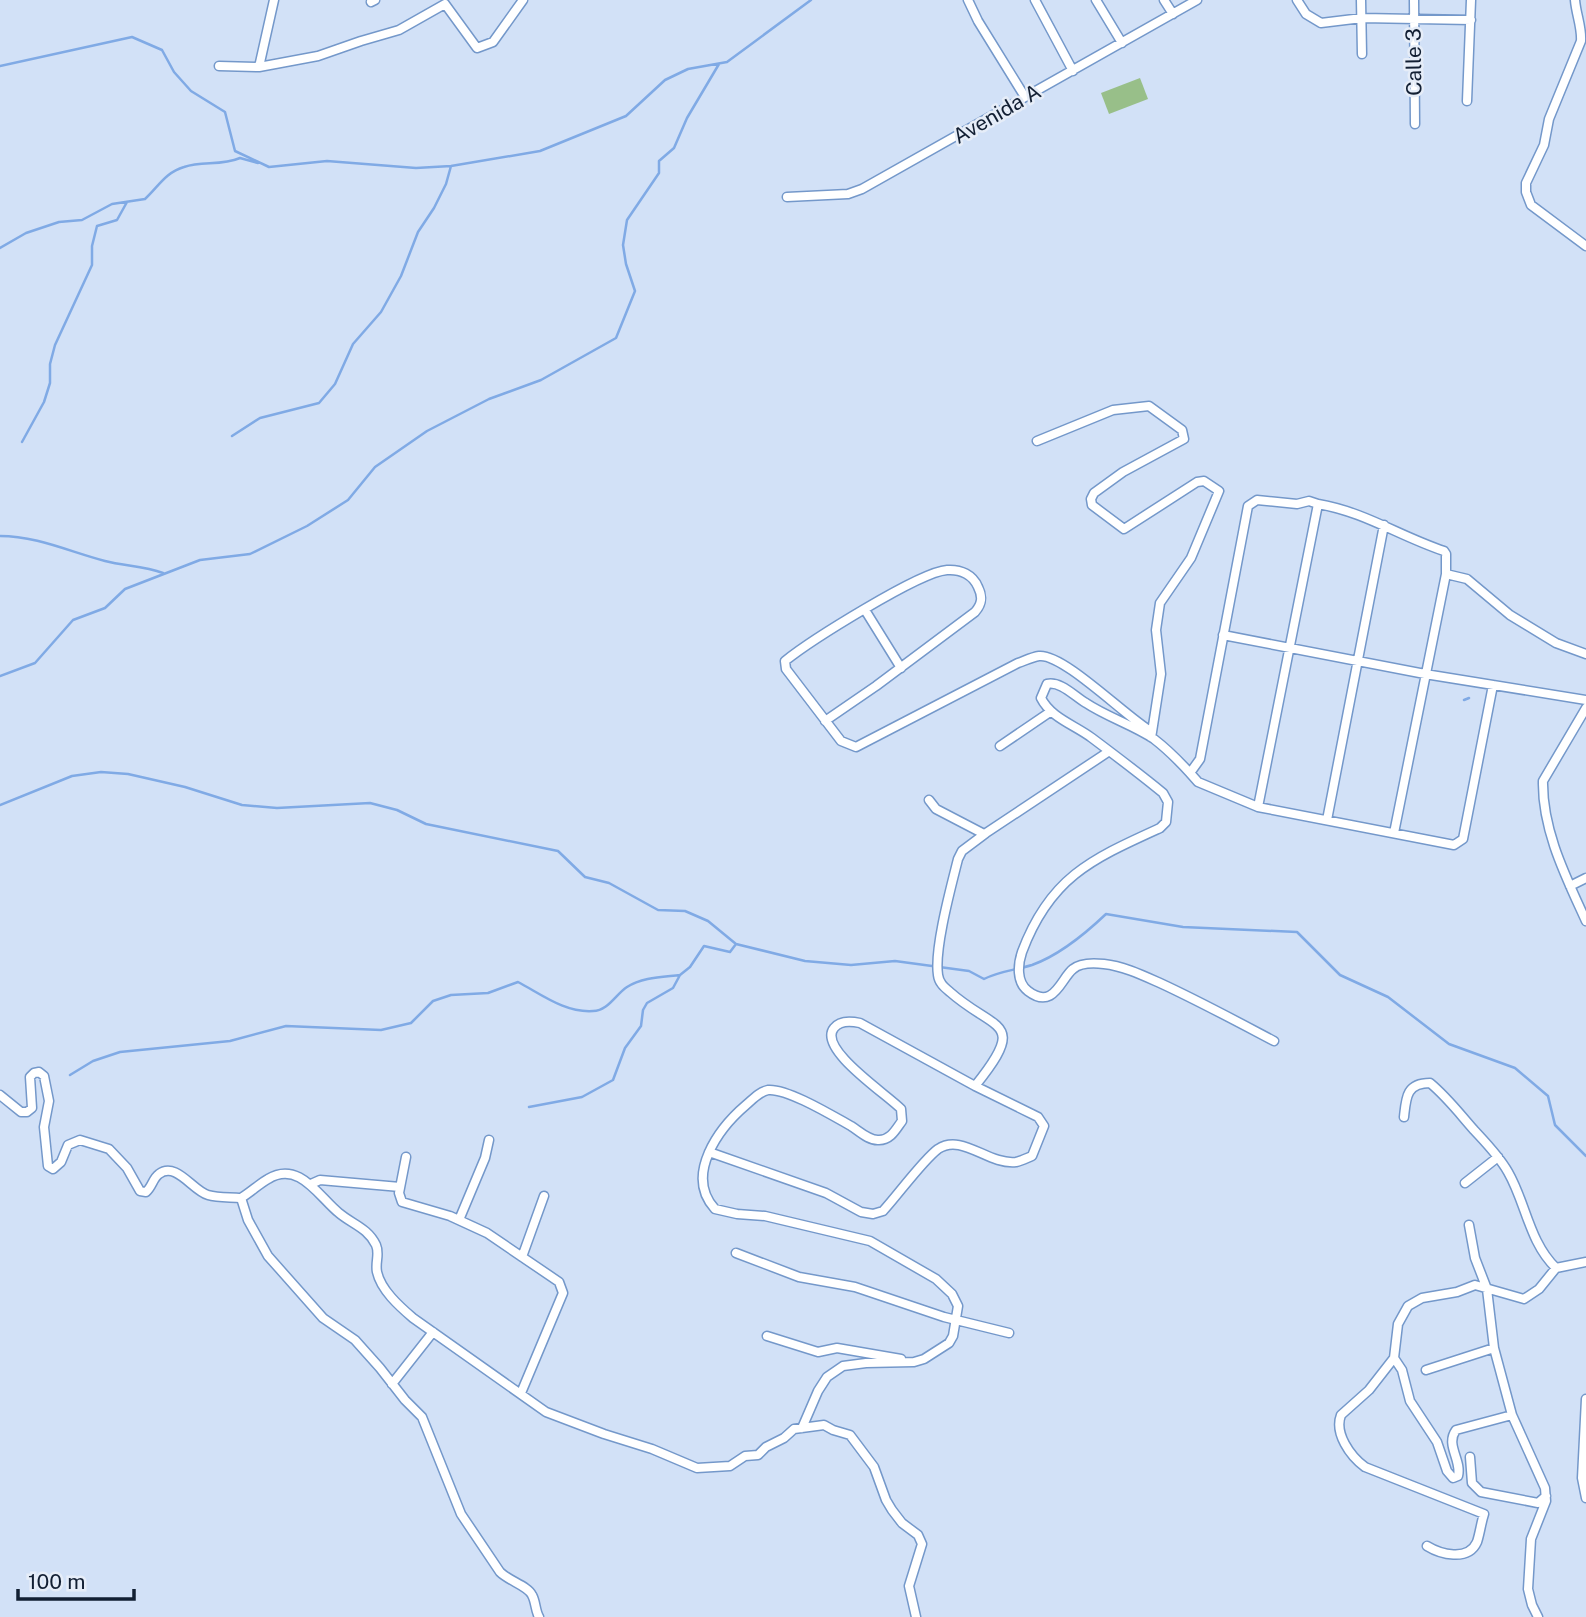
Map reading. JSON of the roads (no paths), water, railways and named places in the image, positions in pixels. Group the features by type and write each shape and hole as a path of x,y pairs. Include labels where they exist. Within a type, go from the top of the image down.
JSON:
{"street":[{"path":"259,67 274,0"},
{"path":"219,66 259,67 318,56 399,30 445,4 477,48 493,42 523,0"},
{"path":"968,0 1025,97"},
{"path":"1035,0 1073,71"},
{"path":"1097,0 1122,43"},
{"path":"1164,0 1173,15"},
{"name":"Avenida A","path":"787,197 848,194 862,189 1197,0"},
{"path":"1297,0 1306,14 1321,23 1362,18 1471,20"},
{"path":"1362,0 1362,54"},
{"name":"Calle 3","path":"1414,0 1415,124"},
{"path":"1467,101 1471,0"},
{"path":"1575,0 1576,13 1584,32 1549,119 1544,145 1526,183 1526,192 1531,205 1586,246"},
{"path":"1037,441 1113,410 1149,406 1182,430 1184,439 1123,472 1094,493 1092,505 1124,529 1197,482 1204,481 1219,491 1191,558 1160,603 1156,630 1161,674 1152,735"},
{"path":"1190,773 1199,759 1248,506 1257,500 1297,504 1309,501 1336,507 1384,525 1416,542 1444,551 1446,560 1446,574 1394,833"},
{"path":"1258,807 1318,504"},
{"path":"1327,820 1384,525"},
{"path":"825,721 975,612 981,604 981,593 975,580 964,572 946,570 909,585 785,661 786,670 825,721 841,741 856,747 1018,663 1039,656 1053,658 1068,666 1152,735 1198,782 1258,807 1454,845 1463,839 1493,685"},
{"path":"1446,574 1467,579 1521,622 1556,643 1586,654"},
{"path":"865,610 901,668"},
{"path":"1223,635 1426,674 1586,700"},
{"path":"1152,735 1096,710 1063,687 1047,684 1041,698 1050,712 1091,738 1163,793 1168,802 1166,822 1160,828 1081,867 1058,888 1031,932 1019,966 1027,991 1047,996 1059,990 1073,969 1083,965 1107,964 1129,970 1182,993 1274,1041"},
{"path":"1586,708 1543,781 1544,808 1555,848 1586,921"},
{"path":"1000,746 1050,712"},
{"path":"975,1086 1000,1051 1002,1036 994,1021 953,996 941,985 938,970 939,947 958,859 962,851 984,834 1108,752"},
{"path":"929,800 936,809 984,834"},
{"path":"1570,886 1586,878"},
{"path":"709,1152 826,1193 861,1212 873,1214 883,1211 937,1150 951,1143 962,1145 991,1159 1017,1162 1032,1156 1044,1126 1038,1117 860,1023 844,1022 836,1025 832,1031 832,1044 846,1061 901,1109 902,1121 892,1135 877,1140 870,1138 792,1096 778,1090 769,1090 761,1092 733,1116 715,1137 709,1152 703,1182 707,1198 715,1209 765,1216 870,1241 936,1279 952,1294 958,1306 957,1320 949,1343 924,1359 914,1362 843,1366 827,1377 802,1428"},
{"path":"0,1095 22,1112 27,1112 33,1103 29,1080 34,1073 38,1072 44,1076 49,1101 44,1127 46,1160 48,1166 53,1169 61,1162 68,1145 80,1140 109,1149 127,1168 140,1191 146,1192 159,1174 166,1171 187,1179 199,1191 207,1194 241,1198 279,1174 304,1179 340,1214 361,1226 372,1239 378,1254 377,1273 398,1305 546,1412 566,1421 652,1449 697,1468 730,1466 745,1456 758,1455 794,1429 824,1425 850,1435 874,1467 892,1510 902,1523 918,1535 922,1544 909,1586 916,1617"},
{"path":"1404,1117 1406,1096 1416,1084 1430,1083 1446,1097 1498,1157 1518,1193 1536,1239 1556,1268"},
{"path":"459,1220 485,1158 489,1140"},
{"path":"406,1157 399,1194 402,1202 459,1220 487,1233 559,1282 563,1293 521,1393"},
{"path":"1465,1183 1498,1157"},
{"path":"311,1184 320,1180 400,1187"},
{"path":"522,1257 544,1196"},
{"path":"241,1198 248,1220 268,1256 323,1318 355,1340 422,1417 461,1514 500,1572 526,1587 532,1594 540,1617"},
{"path":"1469,1226 1475,1258 1486,1289 1494,1348 1512,1415 1545,1488 1546,1496 1531,1539 1528,1589 1538,1617"},
{"path":"736,1253 799,1277 855,1287 957,1320 1009,1333"},
{"path":"1427,1546 1448,1555 1469,1551 1476,1542 1483,1514 1365,1467 1350,1452 1339,1430 1339,1421 1345,1409 1369,1390 1394,1359 1398,1324 1408,1306 1422,1298 1457,1292 1475,1285 1524,1299 1539,1289 1556,1268 1586,1262"},
{"path":"392,1384 433,1332"},
{"path":"767,1336 818,1352 837,1348 852,1349 914,1362"},
{"path":"1426,1370 1494,1348"},
{"path":"1394,1359 1402,1370 1410,1401 1437,1442 1447,1471 1453,1478 1458,1476 1459,1471 1451,1439 1456,1430 1512,1415"},
{"path":"1585,1496 1581,1478 1586,1399"},
{"path":"1470,1457 1472,1483 1481,1492 1538,1503 1546,1496"}],"waterway":[{"path":"0,66 132,37 162,50 174,72 191,91 225,112 235,151 269,167 327,161 416,168 451,166 540,151 626,116 665,80 688,69 727,62 811,0"},
{"path":"0,676 35,663 73,620 105,608 125,589 200,560 250,554 307,526 348,500 375,467 427,431 489,399 541,380 616,338 635,291 623,245 627,220 659,173 659,161 674,148 687,118 719,64"},
{"path":"0,248 26,233 59,222 82,220 112,204 145,199 167,176 184,167 240,158 258,163"},
{"path":"232,436 260,418 319,403 335,384 353,344 381,312 401,276 418,232 446,184 451,166"},
{"path":"22,442 44,402 50,383 50,364 55,345 92,265 92,246 97,226 117,220 127,202"},
{"path":"0,536 40,542 105,561 163,573"},
{"path":"1464,700 1469,698"},
{"path":"0,805 72,776 101,772 128,774 185,787 242,805 277,808 370,803 397,810 426,824 558,851 585,877 609,883 658,910 685,911 708,921 736,944 805,961 851,965 895,961 969,971 984,979 1032,965 1052,956 1106,914 1183,927 1297,932 1340,975 1388,997 1449,1044 1515,1068 1548,1096 1555,1125 1586,1156"},
{"path":"529,1107 582,1097 613,1080 625,1048 641,1026 643,1010 647,1003 673,988 704,946 730,952 736,944"},
{"path":"70,1075 93,1061 120,1052 230,1041 286,1026 381,1030 411,1023 433,1001 451,995 488,993 518,982 563,1006 593,1011 607,1005 623,990 639,981 680,975"}]}
